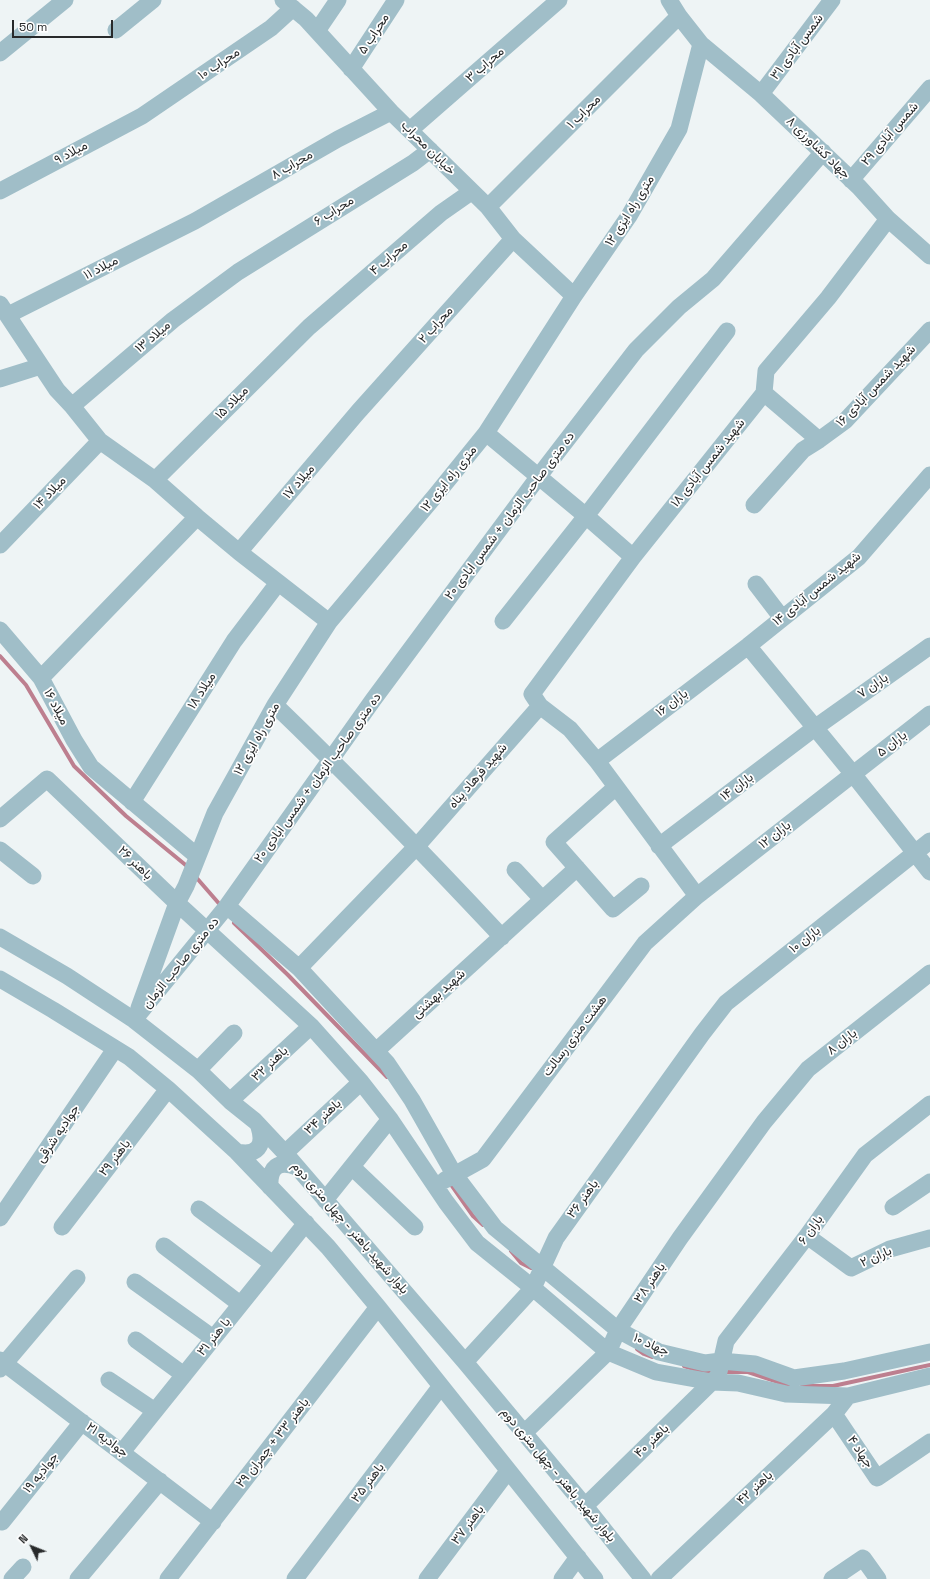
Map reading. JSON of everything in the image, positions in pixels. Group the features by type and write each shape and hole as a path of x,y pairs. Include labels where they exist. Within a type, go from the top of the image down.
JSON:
{"street":[{"path":"116,30 152,0"},
{"path":"317,31 338,0"},
{"name":"محراب ۵","path":"352,69 396,0"},
{"name":"محراب ۳","path":"410,130 559,0"},
{"name":"جهاد کشاورزی ۸","path":"669,0 681,8 702,44 761,94 859,187 888,219 930,256"},
{"name":"شمس آبادی ۳۱","path":"761,94 832,0"},
{"path":"0,53 60,4"},
{"name":"خیابان محراب","path":"288,4 317,31 391,112 488,208 513,239 574,296"},
{"name":"محراب ۱۰","path":"142,116 271,28 288,4"},
{"name":"محراب ۱","path":"488,208 681,8"},
{"name":"۱۲ متری راه ایزی","path":"177,903 186,886 216,813 275,705 329,622 486,433 574,296 629,216 679,129 702,44"},
{"name":"شمس آبادی ۲۹","path":"851,180 930,88"},
{"name":"محراب ۸","path":"195,221 338,139 391,112"},
{"name":"میلاد ۹","path":"0,191 142,116"},
{"name":"محراب ۶","path":"238,272 413,163 430,150"},
{"name":"ده متری صاحب الزمان + شمس ابادی ۲۰","path":"227,906 330,759 539,476 636,350 679,307 713,279 823,152"},
{"name":"محراب ۴","path":"309,327 441,213 471,192"},
{"path":"819,440 764,393 766,371 828,298 888,219"},
{"name":"میلاد ۱۱","path":"4,309 195,221"},
{"name":"محراب ۲","path":"358,412 513,239"},
{"name":"میلاد ۱۳","path":"72,406 172,320 238,272"},
{"path":"4,309 57,390 100,441 155,480 196,517 329,622"},
{"name":"میلاد ۱۵","path":"155,480 309,327"},
{"name":"شهید شمس آبادی ۱۶","path":"754,505 803,450 845,421 930,330"},
{"path":"503,621 586,516 727,331"},
{"path":"0,379 41,366"},
{"name":"شهید شمس آبادی ۱۸","path":"540,706 532,694 633,558 764,393"},
{"name":"میلاد ۱۷","path":"239,552 358,412"},
{"path":"486,433 539,476 633,558"},
{"name":"میلاد ۱۴","path":"0,545 100,441"},
{"name":"شهید شمس آبادی ۱۴","path":"748,646 859,557 930,475"},
{"name":"میلاد ۱۶","path":"196,517 41,678 74,740 91,767 196,860"},
{"name":"میلاد ۱۸","path":"132,802 234,642 278,583"},
{"path":"756,584 782,618"},
{"path":"0,630 41,678"},
{"path":"748,646 816,727 930,872"},
{"name":"باران ۱۶","path":"597,761 748,646"},
{"name":"باران ۷","path":"816,727 930,646"},
{"path":"275,705 417,846 502,937"},
{"path":"540,706 570,729 597,761 696,896"},
{"name":"شهید فرهاد پناه","path":"299,968 417,846 540,706"},
{"name":"باران ۵","path":"853,774 930,714"},
{"name":"باران ۱۴","path":"659,846 816,727"},
{"name":"باران ۱۲","path":"696,896 853,774"},
{"name":"باهنر ۲۶","path":"0,819 47,779 177,903"},
{"path":"616,787 554,842 613,909 641,886"},
{"name":"باران ۱۰","path":"702,1034 726,1002 930,841"},
{"path":"0,850 33,876"},
{"name":"شهید بهشتی","path":"376,1051 577,868"},
{"path":"515,870 542,899"},
{"name":"هشت متری رسالت","path":"435,1186 454,1174 483,1160 645,943 696,896"},
{"path":"134,1020 177,903 311,1026 362,1082 390,1119 435,1186 477,1243 533,1288 608,1352 656,1372 718,1372 738,1383 786,1394 848,1396 930,1376"},
{"name":"ده متری صاحب الزمان","path":"134,1020 227,906"},
{"name":"جهاد ۱۰","path":"227,906 299,968 387,1063 412,1100 454,1174 495,1228 618,1330 659,1352 705,1363 718,1372 755,1364 794,1378 844,1371 930,1352"},
{"name":"بلوار شهید باهنر - چهل متری دوم","path":"0,937 67,976 134,1020 198,1070 230,1101 255,1121 285,1153 465,1362 585,1506 643,1579"},
{"name":"باران ۸","path":"764,1122 808,1068 930,972"},
{"path":"0,979 128,1057 168,1089 237,1152 328,1247 378,1306 595,1579"},
{"name":"باهنر ۳۲","path":"230,1101 311,1026"},
{"path":"198,1070 234,1033"},
{"name":"باهنر ۳۶","path":"465,1362 533,1288 556,1238 702,1034"},
{"name":"جوادیه شرقی","path":"0,1218 5,1199 116,1049"},
{"name":"باهنر ۳۴","path":"285,1153 362,1082"},
{"name":"باهنر ۲۹","path":"62,1227 168,1089"},
{"name":"باران ۶","path":"718,1372 726,1341 807,1236 864,1155 930,1104"},
{"path":"325,1200 390,1119"},
{"name":"باهنر ۳۸","path":"524,1433 608,1352 618,1330 680,1238 764,1122"},
{"path":"237,1152 248,1154 258,1148 262,1138 259,1127"},
{"path":"270,1187 270,1176 276,1166 287,1163 297,1167"},
{"path":"352,1167 415,1227"},
{"path":"893,1207 930,1182"},
{"path":"199,1209 273,1264"},
{"name":"با هنر ۳۱","path":"122,1452 306,1223"},
{"name":"باران ۲","path":"807,1236 851,1268 890,1250 930,1238"},
{"path":"164,1246 240,1304"},
{"path":"1,1364 77,1278"},
{"path":"135,1282 213,1338"},
{"name":"باهنر ۳۳ + چمران ۲۹","path":"168,1579 378,1306"},
{"path":"136,1340 184,1375"},
{"name":"جوادیه ۲۱","path":"1,1364 82,1422 213,1522"},
{"name":"باهنر ۴۰","path":"585,1506 718,1372"},
{"path":"109,1380 155,1411"},
{"name":"باهنر ۳۵","path":"295,1579 441,1386"},
{"name":"باهنر ۴۲","path":"659,1579 834,1414 848,1396"},
{"name":"جهاد ۴","path":"834,1414 877,1478 930,1442"},
{"name":"جوادیه ۱۹","path":"0,1521 2,1522 82,1422"},
{"name":"باهنر ۳۷","path":"427,1579 508,1471"},
{"path":"78,1579 160,1481"},
{"path":"562,1579 578,1557"},
{"path":"832,1579 863,1558 878,1579"}],"waterway":[{"path":"0,656 26,685 74,766 126,816 188,867"},
{"path":"195,876 222,907"},
{"path":"234,923 288,975 387,1077"},
{"path":"450,1183 473,1216 483,1225"},
{"path":"511,1251 521,1263 531,1268"},
{"path":"637,1349 652,1357"},
{"path":"802,1386 833,1386 930,1365"},
{"path":"684,1366 703,1372 714,1372"},
{"path":"723,1372 748,1372 790,1386"}]}
